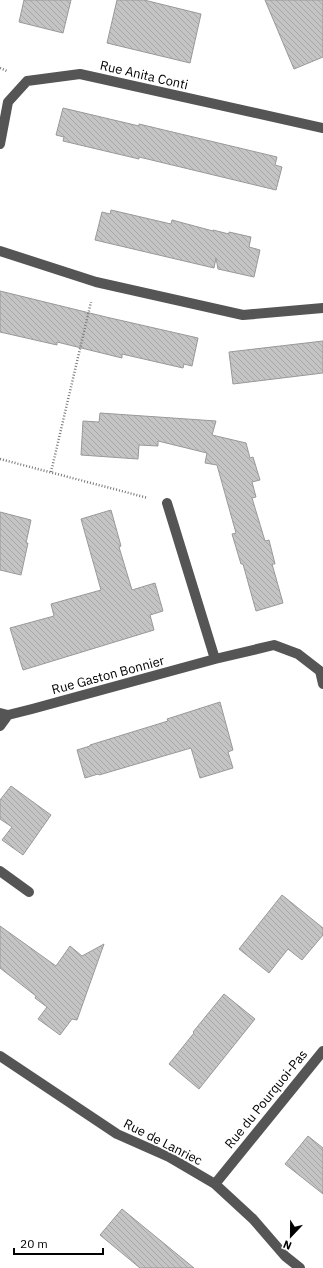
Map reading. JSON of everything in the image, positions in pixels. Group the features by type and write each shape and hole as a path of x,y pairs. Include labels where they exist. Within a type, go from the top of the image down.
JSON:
{"street":[{"name":"Rue Anita Conti","path":"0,144 8,102 27,81 80,74 323,128"},
{"path":"0,251 96,282 243,315 323,308"},
{"path":"167,503 215,660"},
{"name":"Rue Gaston Bonnier","path":"0,726 4,714 40,707 274,645 298,654 320,670 323,684"},
{"path":"0,871 29,892"},
{"name":"Rue du Pourquoi-Pas","path":"215,1184 323,1050"},
{"name":"Rue de Lanriec","path":"0,1056 117,1134 169,1157 215,1184 253,1219 285,1256 300,1268"}],"path":[{"path":"51,472 96,282"},
{"path":"0,459 167,503"}],"building":[{"path":"24,0 71,0 63,33 19,22"},
{"path":"117,0 144,0 201,14 190,63 107,43"},
{"path":"265,0 323,0 323,57 294,69"},
{"path":"63,108 139,126 139,124 277,157 275,165 282,167 276,190 139,157 139,159 63,141 64,137 56,135"},
{"path":"111,210 171,224 172,220 213,231 229,234 229,232 251,237 249,247 260,250 254,277 218,269 216,258 214,268 95,240 102,212 110,214"},
{"path":"0,291 198,338 192,366 184,364 183,368 122,354 122,358 57,342 57,345 0,332"},
{"path":"323,341 323,373 233,384 229,352"},
{"path":"100,413 216,421 212,435 246,443 250,458 253,457 260,480 252,482 256,497 252,498 265,541 269,540 275,564 272,564 283,603 256,611 243,564 241,564 232,534 236,533 217,465 205,463 207,453 158,441 158,446 139,445 138,459 81,455 83,421 99,422"},
{"path":"111,510 121,546 119,547 132,590 155,583 163,611 150,615 154,630 23,670 10,628 54,616 51,604 101,590 81,519"},
{"path":"0,512 31,520 21,575 0,570"},
{"path":"220,702 233,750 228,752 233,768 200,778 191,748 85,778 77,750 168,721 167,719"},
{"path":"11,786 51,815 23,855 2,840 12,827 0,819 0,800"},
{"path":"282,895 323,928 323,935 302,960 288,949 269,973 239,949"},
{"path":"0,926 56,966 70,946 82,956 104,944 77,1020 72,1019 60,1035 38,1019 47,1007 35,998 36,996 0,968"},
{"path":"224,994 255,1019 199,1089 169,1064"},
{"path":"308,1136 323,1148 323,1194 285,1164"},
{"path":"122,1209 194,1268 140,1268 100,1235"}]}
